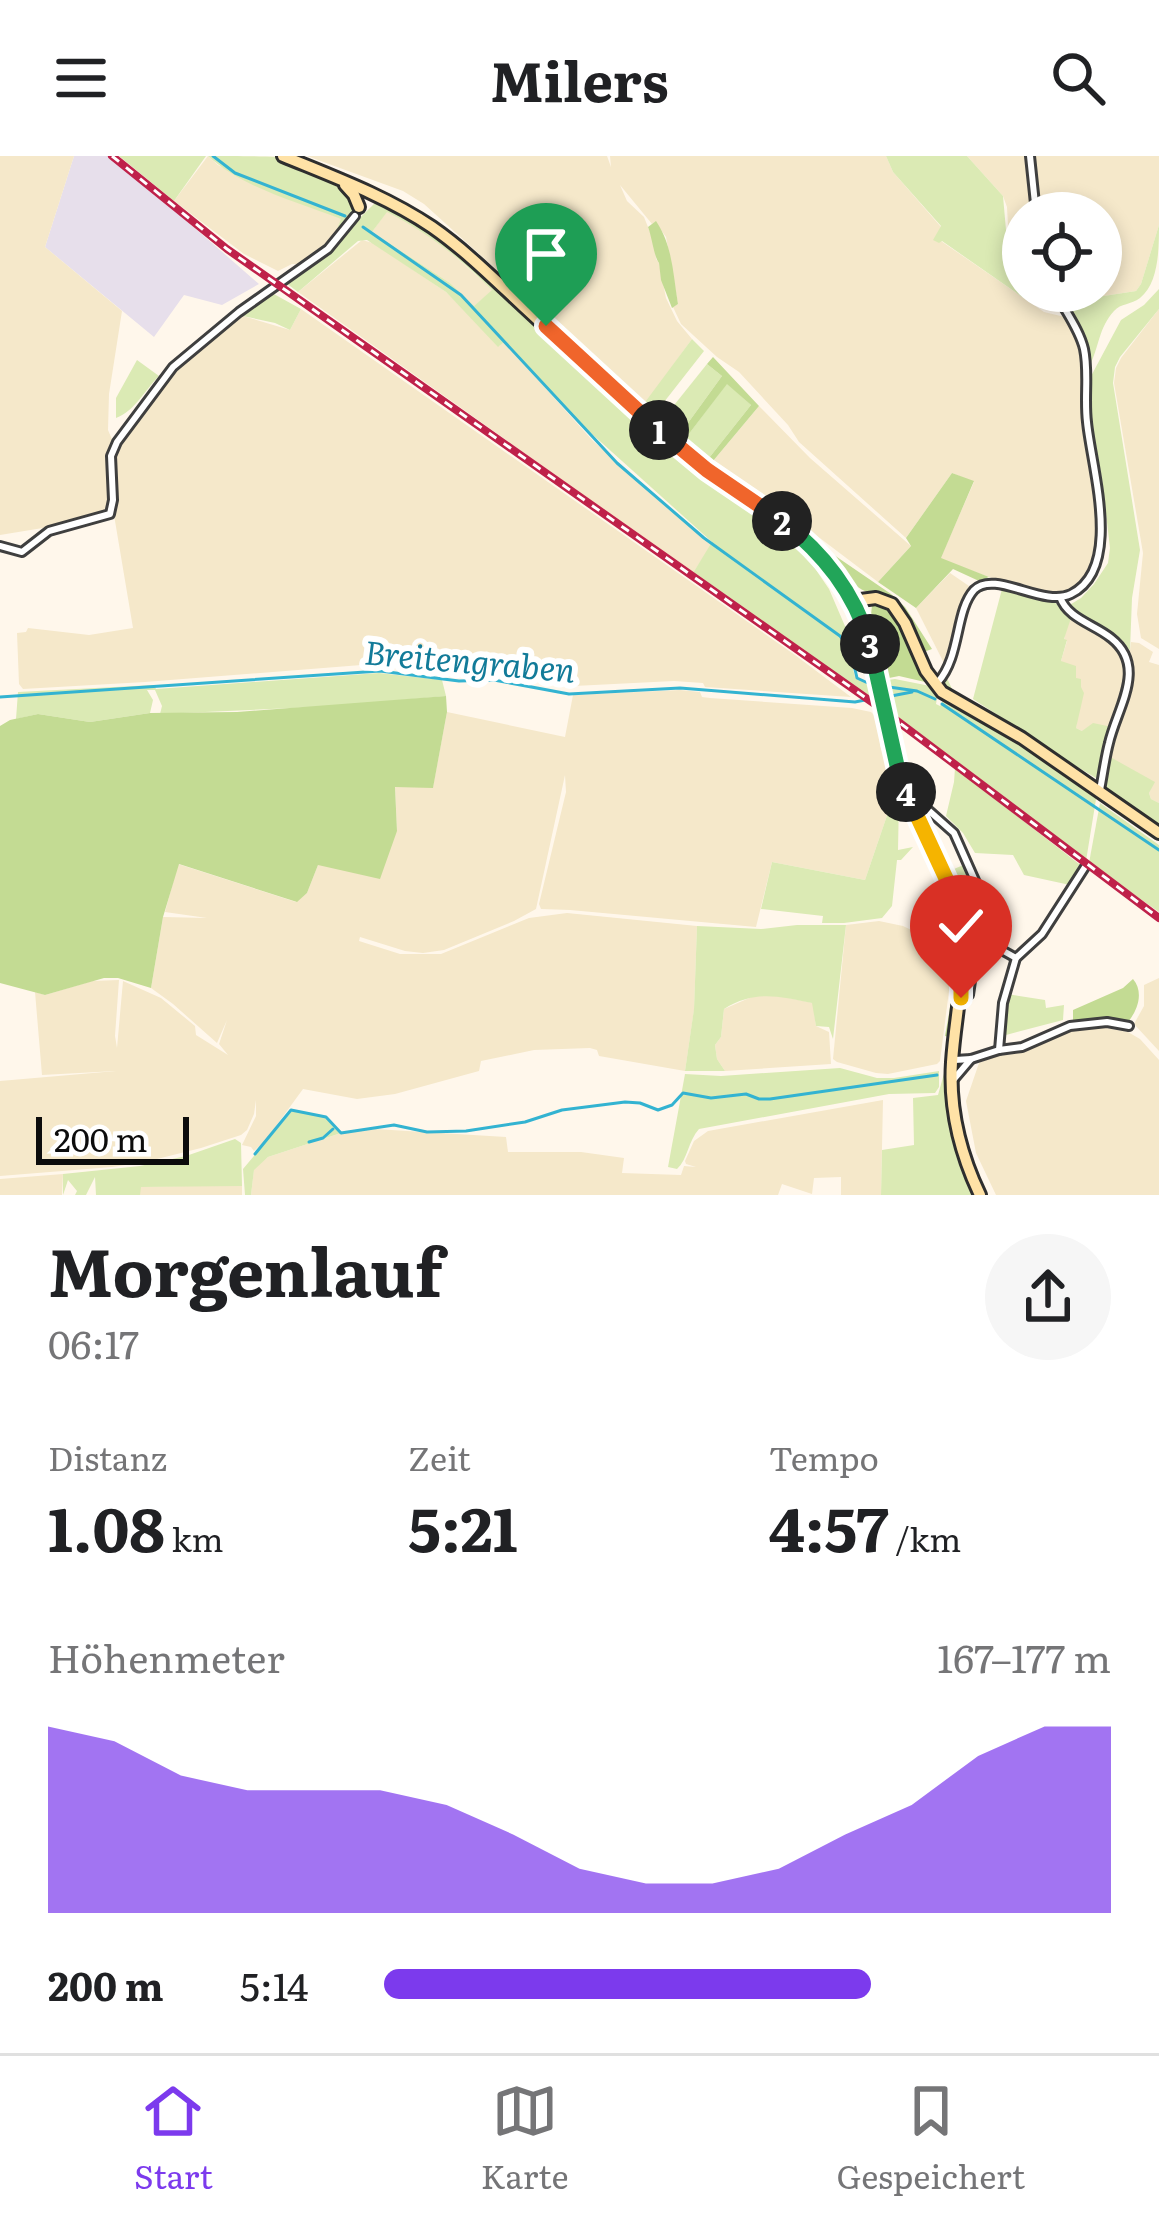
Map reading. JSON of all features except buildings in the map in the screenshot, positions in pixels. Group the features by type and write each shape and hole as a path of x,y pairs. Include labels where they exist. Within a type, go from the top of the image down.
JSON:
{"main road":[{"path":"283,156 370,193 426,223 460,248 682,450 797,534 826,561 853,601 867,635 902,771 955,905 962,982 952,1084 959,1140 980,1195"},
{"path":"338,178 354,194 357,212"},
{"path":"357,212 370,193"},
{"path":"867,635 868,598"},
{"path":"853,601 884,600 896,609 934,684 1159,833"}],"street":[{"path":"1030,156 1034,192"},
{"path":"0,546 22,552 49,531 110,514 111,456 117,442 173,368 239,312 328,249 357,212"},
{"path":"934,684 952,658 968,600 978,586 991,583 1060,597 1076,592 1099,554 1100,506 1087,422 1083,347 1066,312"},
{"path":"1060,597 1064,607 1112,638 1129,660 1128,688 1109,740 1100,792"},
{"path":"902,771 917,800 954,833 981,899 991,944"},
{"path":"999,1050 1016,958 1042,934 1085,867"},
{"path":"969,995 974,948 991,944 1016,958"},
{"path":"952,1084 969,1061 1022,1047 1070,1026 1107,1022 1129,1026"},
{"path":"952,1061 961,1057 969,1061"}],"shaded area":[{"path":"0,156 74,156 45,247 122,311 109,394 108,430 114,444 107,468 108,506 103,514 0,535"},
{"path":"74,156 112,156 259,284 222,305 184,295 154,337 45,247"},
{"path":"208,156 250,182 342,219 334,237 303,264 278,271 244,254 174,201"},
{"path":"307,156 607,156 611,167 610,156 886,156 893,172 941,227 934,240 1002,283 1002,312 1065,317 1074,331 1081,348 1081,424 1096,504 1092,567 1074,588 1049,594 940,559 974,482 952,473 906,538 799,442 739,372 681,324 673,307 678,304 666,237 620,185 627,201 644,217 666,298 677,321 692,339 645,404 424,204 403,191"},
{"path":"967,156 1025,156 1029,192 1002,195"},
{"path":"1032,156 1159,156 1159,225 1136,291 1122,293 1122,192 1036,192"},
{"path":"387,211 433,237 493,290 473,307 450,283 372,232"},
{"path":"362,240 446,292 499,346 503,341 593,441 712,544 693,573 298,292"},
{"path":"301,309 851,697 674,681 574,686 489,671 374,664 23,689 17,633 28,628 89,635 133,628 114,515 119,441 178,366 243,316 290,330"},
{"path":"1159,309 1159,649 1141,638 1137,614 1143,553 1114,383 1121,358"},
{"path":"759,406 810,458 911,546 878,582 713,461"},
{"path":"950,573 969,586 946,667 916,608"},
{"path":"1072,615 1112,639 1125,654 1131,642 1153,652 1149,662 1159,665 1159,803 1149,793 1154,782 1108,760 1076,728 1081,687 1061,661"},
{"path":"680,690 710,698 852,708 871,712 879,720 880,745 895,792 865,880 772,862 756,927 541,909 566,792 565,775 536,909 444,950 423,953 360,937 359,941 400,954 441,954 529,918 567,913 697,926 694,1010 685,1071 599,1056 590,1048 534,1050 481,1061 479,1071 395,1094 357,1099 303,1089 254,1151 242,1145 256,1116 256,1100 247,1130 201,1148 112,1167 0,1176 0,1081 116,1071 42,1075 35,992 45,995 92,981 119,980 117,1048 123,981 161,998 195,1026 196,1035 228,1055 219,1044 227,1020 217,1043 151,988 163,917 207,918 165,912 178,864 296,902 307,893 318,865 397,831 395,786 433,787 447,712 565,737 573,695"},
{"path":"879,921 903,926 950,952 937,1064 888,1074 833,1059 846,925"},
{"path":"1159,978 1159,1051 1134,1024 1144,1006 1144,985"},
{"path":"770,994 813,1003 816,1026 829,1032 831,1064 725,1071 715,1045 721,1037 724,1009"},
{"path":"1100,1027 1128,1032 1159,1060 1159,1195 996,1195 976,1153 966,1101 979,1063 1069,1031"},
{"path":"883,1100 881,1195 841,1195 841,1177 814,1178 812,1194 782,1184 778,1195 251,1195 254,1169 268,1157 341,1133 375,1129 506,1137 508,1152 581,1152 624,1158 622,1173 681,1175 684,1166 696,1167 685,1161 694,1141 708,1131"},
{"path":"63,1174 62,1195 0,1195 0,1179"},
{"path":"242,1186 242,1195 140,1195 140,1187"}],"green space":[{"path":"119,156 206,156 174,201"},
{"path":"208,156 278,157 298,163 348,194 354,201 352,213 334,237 341,219 254,186"},
{"path":"886,156 967,156 1002,195 1002,283 942,241 933,240 941,226 893,172"},
{"path":"381,202 461,253 613,392 655,438 764,516 810,561 829,589 854,647 848,650 855,677 873,688 878,703 693,573 712,542 582,425 505,341 498,347 446,292 367,240 358,241 298,292 286,283 316,261","holes":["387,212 442,246 492,290 474,306 450,283 372,232"]},
{"path":"656,221 672,261 678,304 672,308 648,227"},
{"path":"1159,225 1151,284 1140,298 1122,306 1122,293 1136,291"},
{"path":"1159,289 1159,309 1120,357 1113,383 1140,550 1130,650 1068,606 1094,584 1108,563 1110,548 1091,420 1090,378 1121,320"},
{"path":"516,290 643,405 692,339 704,351 657,411 647,405 645,412"},
{"path":"272,293 301,309 290,330 243,316"},
{"path":"1070,312 1114,312 1102,330 1090,365"},
{"path":"713,357 759,406 713,461 709,458 751,405 727,384 685,439 680,434 722,376 707,364"},
{"path":"137,360 159,376 134,406 116,418 116,398"},
{"path":"707,364 722,376 680,434 663,419"},
{"path":"727,383 751,405 709,458 685,439"},
{"path":"952,473 974,481 941,558 989,577 979,581 953,569 916,608 878,582 911,546 906,538"},
{"path":"834,555 905,607 932,649 921,653 907,620 876,593 856,585"},
{"path":"1002,589 1054,602 1072,615 1061,661 1076,666 1076,678 1081,679 1084,693 1076,728 1082,731 1093,723 1112,727 1101,781 1059,756 1098,783 946,691 946,676 953,691 1019,729 973,699"},
{"path":"878,602 895,612 925,682 899,676 884,679 871,615 872,605"},
{"path":"379,673 442,680 446,696 160,714 155,690 147,690 153,700 150,713 90,722 38,714 16,719 18,692 154,685 156,689"},
{"path":"895,679 930,686 938,693 936,704 940,706 944,698 992,723 1097,793 1086,861 892,715 886,685"},
{"path":"446,696 433,788 395,787 397,831 380,879 318,865 307,893 297,902 179,864 163,917 151,988 104,978 45,995 0,983 0,726 38,714 90,722 150,713 237,712"},
{"path":"1112,758 1155,782 1149,793 1159,803 1159,829 1103,788"},
{"path":"955,768 1083,867 1070,885 1024,875 1013,855 975,853 946,816"},
{"path":"895,792 899,799 898,850 913,847 897,860 892,906 882,918 822,923 823,916 761,909 772,862 865,880"},
{"path":"1100,803 1159,845 1159,912 1089,863"},
{"path":"925,846 952,903 960,957 950,1037 945,1036 953,952 949,944 931,938 933,933 949,934 942,909 929,905 932,895 940,894 920,847"},
{"path":"966,864 988,938 972,945 949,871"},
{"path":"846,925 833,1039 829,1027 816,1026 812,1003 777,997 746,999 724,1009 721,1037 715,1045 725,1071 685,1071 694,1009 697,926 761,929"},
{"path":"1133,979 1138,1001 1128,1022 1073,1023 1073,1010"},
{"path":"1007,994 1045,1000 1046,1008 1064,1005 1063,1020 1006,1035 1005,1047 1002,1038"},
{"path":"840,1068 877,1078 939,1071 939,1087 935,1093 889,1094 699,1129 681,1165 668,1167 685,1074"},
{"path":"945,1070 952,1128 976,1195 881,1195 882,1150 914,1145 913,1098 938,1095"},
{"path":"292,1111 326,1117 341,1133 268,1157 254,1170 251,1195 245,1195 243,1169"},
{"path":"235,1139 241,1143 242,1186 141,1187 140,1195 96,1195 95,1177 86,1195 75,1195 68,1180 63,1195 63,1174 140,1166"}],"waterway":[{"path":"213,156 235,173 345,216"},
{"path":"363,227 461,295 617,463 704,538 840,636 850,648 857,678 872,685"},
{"name":"Breitengraben","path":"0,697 380,671 459,681 494,680 569,694 680,688 865,700"},
{"name":"Breitengraben","path":"882,686 935,699"},
{"name":"Breitengraben","path":"886,697 912,692"},
{"path":"942,704 1159,850"},
{"path":"255,1154 291,1110 326,1117 341,1133 394,1125 427,1132 466,1131 625,1102 658,1110 672,1105 683,1093 770,1099 937,1075"},
{"path":"309,1142 333,1129"}],"railway":[{"path":"112,156 227,249 876,705 1159,918"}],"route":[{"path":"546,326 682,450 802,538 841,581 872,650 898,770 955,905 962,947 961,998"}]}
